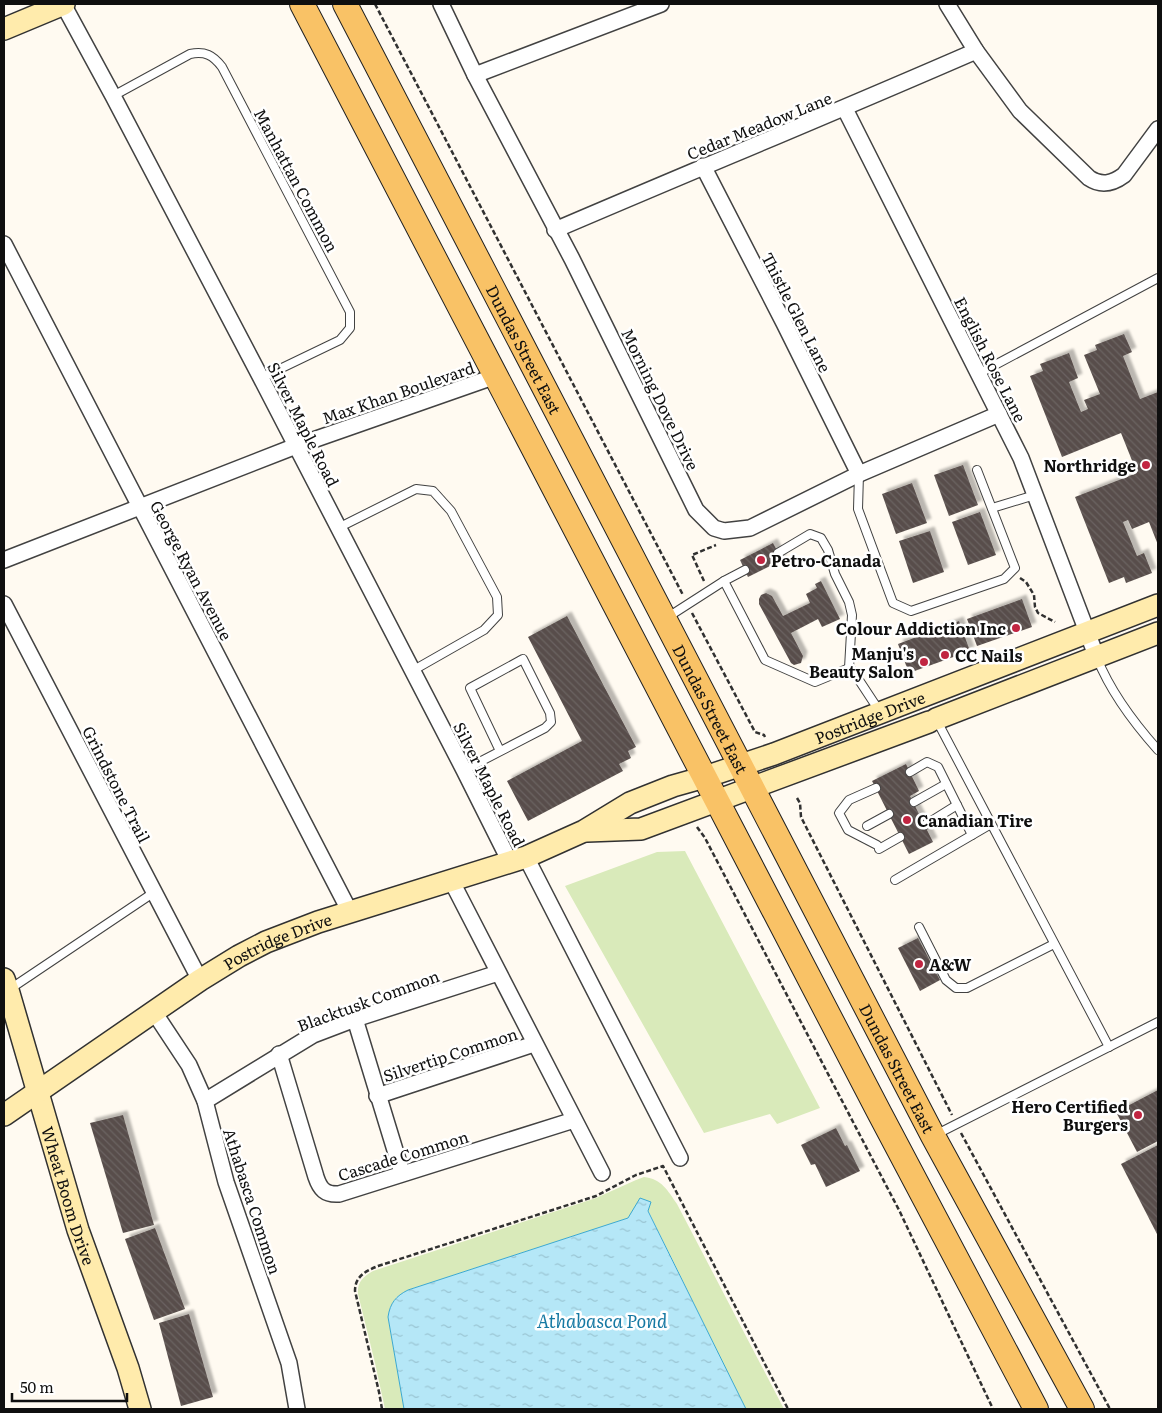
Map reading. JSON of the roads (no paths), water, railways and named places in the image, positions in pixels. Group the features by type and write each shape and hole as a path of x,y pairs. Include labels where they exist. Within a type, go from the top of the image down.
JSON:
{"main road":[{"path":"302,4 1036,1409"},
{"name":"Dundas Street East","path":"345,4 933,1136 1082,1409"}],"street":[{"path":"4,28 63,4"},
{"name":"Silver Maple Road","path":"63,4 261,378 464,770 518,860 680,1158"},
{"name":"Morning Dove Drive","path":"441,4 475,75 555,230 572,259 696,510 714,528 724,531 750,528 859,474"},
{"path":"475,75 661,4"},
{"path":"947,4 976,51 1020,111 1089,178 1097,183 1116,181 1124,175 1158,129"},
{"name":"Cedar Meadow Lane","path":"555,230 703,166 845,109 976,51"},
{"name":"English Rose Lane","path":"845,109 1021,458 1097,658"},
{"name":"Thistle Glen Lane","path":"703,166 859,474"},
{"name":"George Ryan Avenue","path":"4,244 350,912"},
{"name":"Max Khan Boulevard","path":"4,560 296,446 496,376"},
{"path":"859,474 999,414"},
{"name":"Grindstone Trail","path":"4,604 200,980"},
{"name":"Postridge Drive","path":"4,1115 200,980 266,942 318,922 518,860 584,832 630,802 673,786 774,754 1158,605"},
{"name":"Postridge Drive","path":"584,832 641,828 752,788 1158,634"},
{"path":"451,880 602,1173"},
{"name":"Blacktusk Common","path":"204,1101 313,1035 498,973"},
{"name":"Wheat Boom Drive","path":"6,984 78,1230 128,1368 140,1409"},
{"name":"Athabasca Common","path":"154,1012 189,1065 204,1101 226,1182 289,1363 298,1409"},
{"path":"355,1020 402,1173"},
{"name":"Silvertip Common","path":"377,1096 534,1044"},
{"name":"Cascade Common","path":"279,1054 308,1157 319,1186 325,1192 332,1195 574,1120"}],"lane":[{"name":"Manhattan Common","path":"113,96 190,54 198,52 207,53 216,58 346,303 350,312 350,328 340,340 261,378"},
{"path":"978,374 1158,278"},
{"path":"859,474 858,509 893,603 911,611 1004,579 1015,568 978,470"},
{"path":"338,528 416,489 433,491 451,511 497,597 498,616 484,630 412,671"},
{"path":"992,508 1035,495"},
{"path":"778,553 810,534 822,538 828,550 835,574 849,602 852,614 848,668"},
{"path":"664,620 724,581 745,570"},
{"path":"724,581 765,660 815,682 848,668"},
{"path":"1097,658 1102,672 1122,707 1158,750"},
{"path":"464,770 545,728 551,722 550,713 523,659 470,688 500,751"},
{"path":"848,668 853,671 880,712"},
{"path":"933,720 991,824 1109,1047"},
{"path":"910,772 927,762 938,767 972,835"},
{"path":"914,802 946,784"},
{"path":"876,788 849,800 840,813 848,830 878,847 900,837"},
{"path":"925,825 957,806"},
{"path":"867,826 889,814"},
{"path":"895,880 991,824"},
{"path":"6,984 153,893"},
{"path":"919,927 946,980 956,988 967,988 1054,944"},
{"path":"933,1136 1158,1022"}],"water":[{"name":"Athabasca Pond","path":"640,1198 651,1202 648,1211 746,1409 404,1409 388,1317 390,1308 397,1297 408,1290 628,1218"}],"place":[{"name":"Northridge","path":"1146,465"},
{"name":"Petro-Canada","path":"761,560"},
{"name":"Colour Addiction Inc","path":"1016,628"},
{"name":"CC Nails","path":"945,655"},
{"name":"Manju's Beauty Salon","path":"924,662"},
{"name":"Canadian Tire","path":"907,820"},
{"name":"A&W","path":"919,964"},
{"name":"Hero Certified Burgers","path":"1138,1115"}]}
